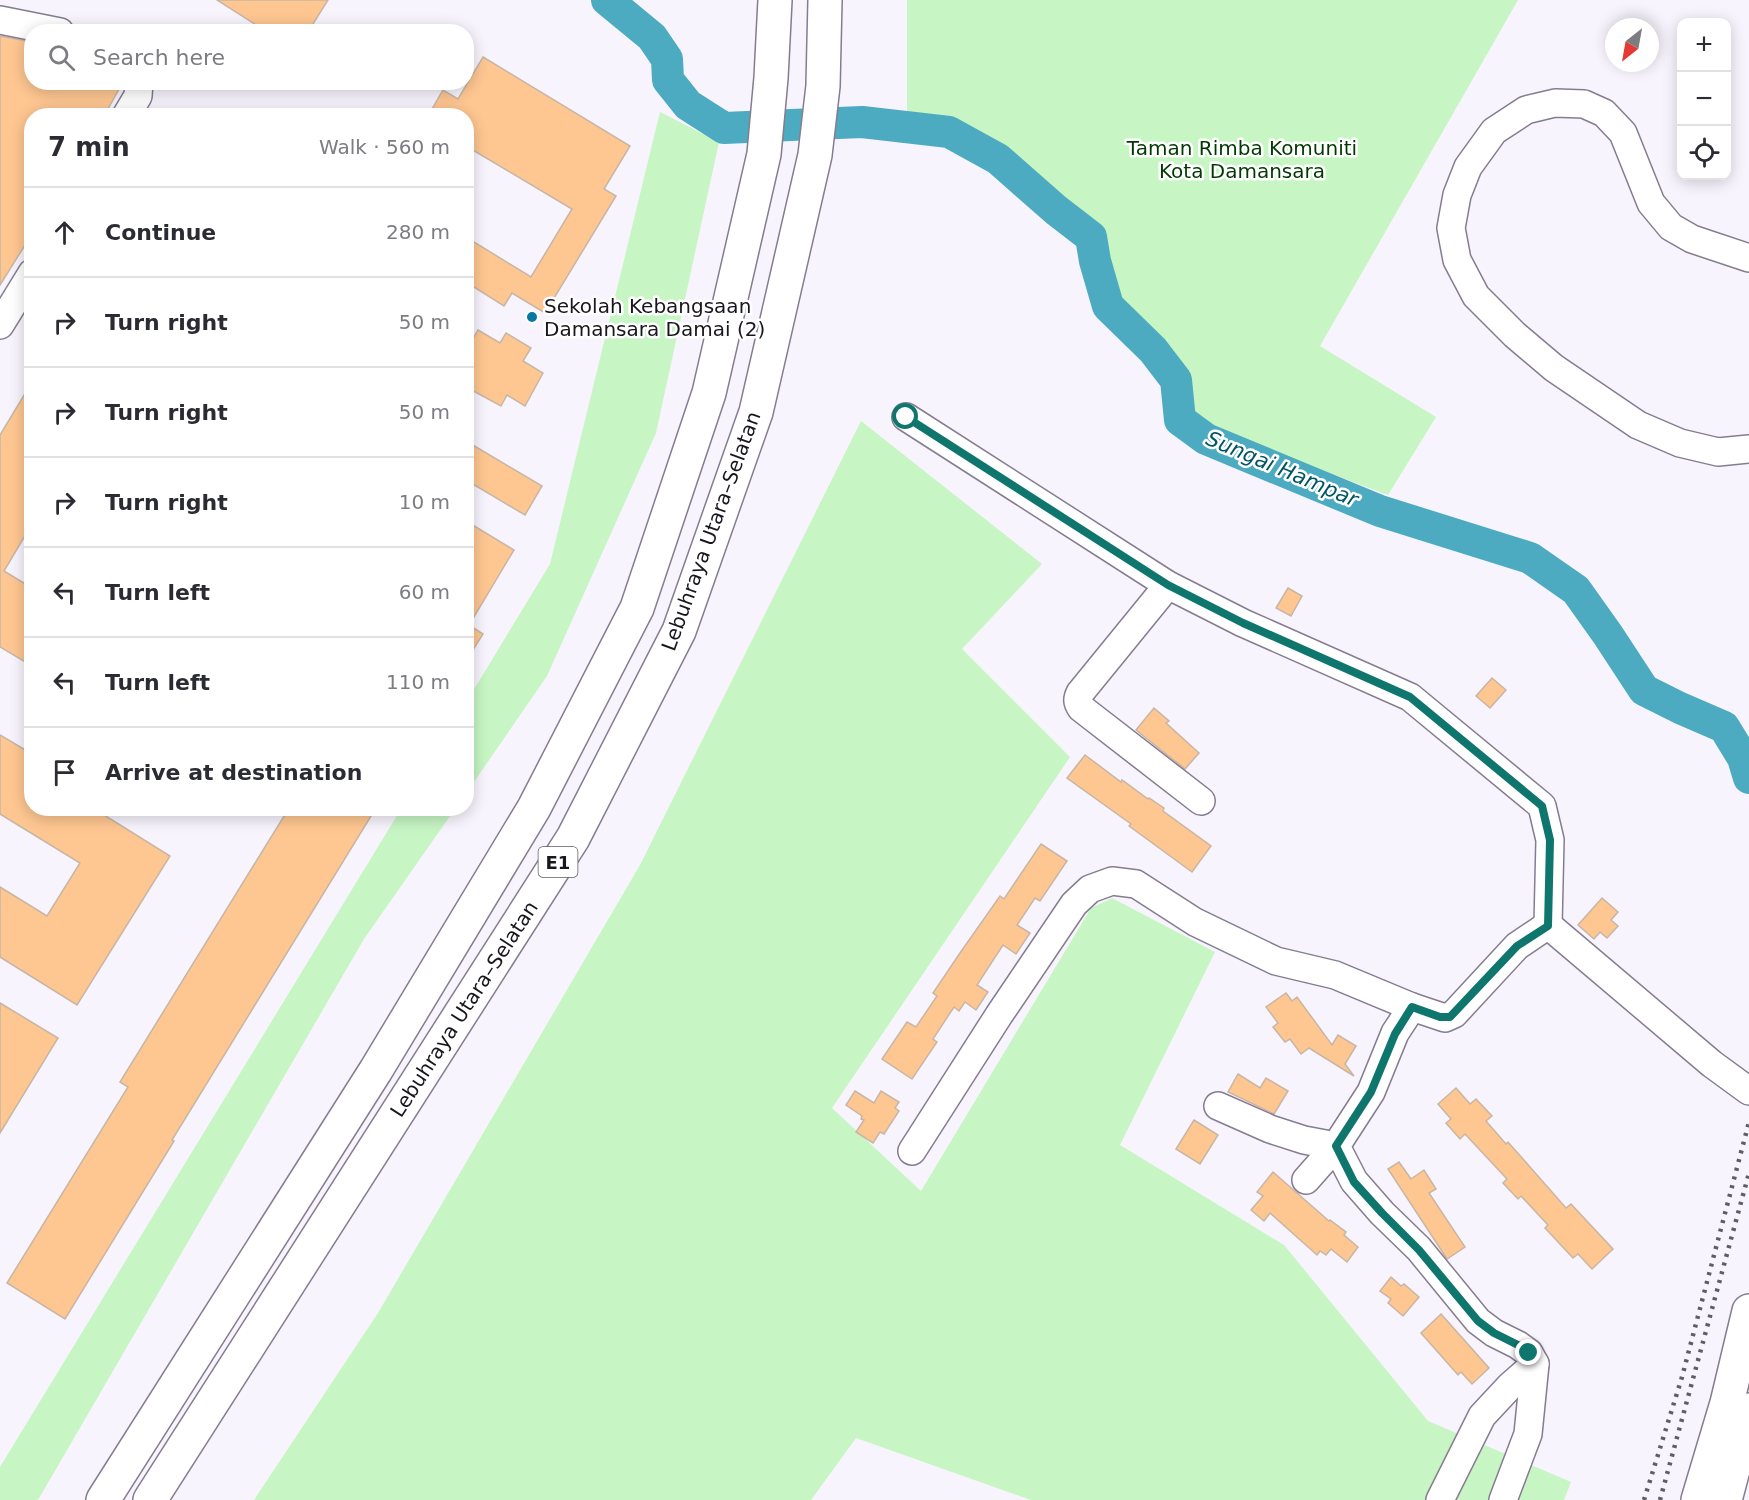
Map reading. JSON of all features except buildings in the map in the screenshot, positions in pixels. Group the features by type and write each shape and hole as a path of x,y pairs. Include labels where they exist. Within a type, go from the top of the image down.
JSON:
{"highway":[{"name":"Lebuhraya Utara–Selatan","path":"103,1500 376,1070 534,808 637,608 709,393 764,154 775,0"},
{"name":"Lebuhraya Utara–Selatan","path":"150,1500 573,838 679,631 756,412 815,155 823,86 825,0"},
{"path":"1698,1500 1727,1402 1749,1311"},
{"path":"1725,1500 1749,1410"}],"street":[{"path":"0,20 24,25"},
{"path":"1749,258 1692,239 1671,227 1651,203 1623,133 1604,113 1584,104 1555,103 1526,110 1494,131 1468,167 1457,195 1451,228 1457,260 1476,296 1515,335 1554,368 1638,424 1680,443 1718,452 1749,449"},
{"path":"0,325 24,286"},
{"path":"906,417 1168,585 1243,623 1410,697 1542,806 1550,840 1548,926"},
{"path":"1168,585 1077,698 1081,708 1201,801"},
{"path":"912,1151 999,1015 1074,904 1090,889 1112,881 1136,884 1195,922 1276,961 1335,975 1440,1017 1450,1017 1517,946 1548,926"},
{"path":"1548,926 1712,1064 1749,1091"},
{"path":"1306,1180 1336,1146 1371,1092 1395,1034 1412,1007"},
{"path":"1218,1106 1270,1129 1304,1140 1336,1146"},
{"path":"1336,1146 1354,1182 1419,1250 1478,1321 1529,1353 1535,1364 1528,1434 1503,1500"},
{"path":"1440,1500 1482,1416 1510,1386 1535,1364"}],"green space":[{"name":"Taman Rimba Komuniti Kota Damansara","path":"907,0 1518,0 1320,346 1436,417 1388,495 1222,433 1190,411 1185,378 1163,341 1119,300 1097,230 1002,150 953,121 907,114"},
{"path":"660,112 719,142 656,433 547,676 474,782 474,689 550,564"},
{"path":"861,421 1042,564 962,649 1070,757 832,1108 921,1191 1091,908 1112,898 1215,952 1120,1145 1284,1245 1428,1421 1571,1482 1564,1500 1031,1500 856,1438 811,1500 254,1500 378,1313 640,865"},
{"path":"397,816 450,816 364,939 38,1500 0,1500 0,1467"}],"waterway":[{"name":"Sungai Hampar","path":"607,0 652,37 667,59 668,80 688,105 724,128 862,122 949,132 998,159 1056,210 1091,237 1095,261 1108,306 1153,350 1176,380 1180,420 1206,439 1380,511 1530,558 1576,590 1644,690 1724,727 1743,758 1749,778"}],"railway":[{"path":"1644,1500 1682,1377 1749,1122"},
{"path":"1660,1500 1749,1173"}],"place":[{"name":"Sekolah Kebangsaan Damansara Damai (2)","path":"532,317"}],"route":[{"path":"906,417 1168,585 1243,623 1410,697 1542,806 1550,840 1548,926 1517,946 1450,1017 1440,1017 1412,1007 1395,1034 1371,1092 1336,1146 1354,1182 1419,1250 1478,1321 1529,1353"}]}
